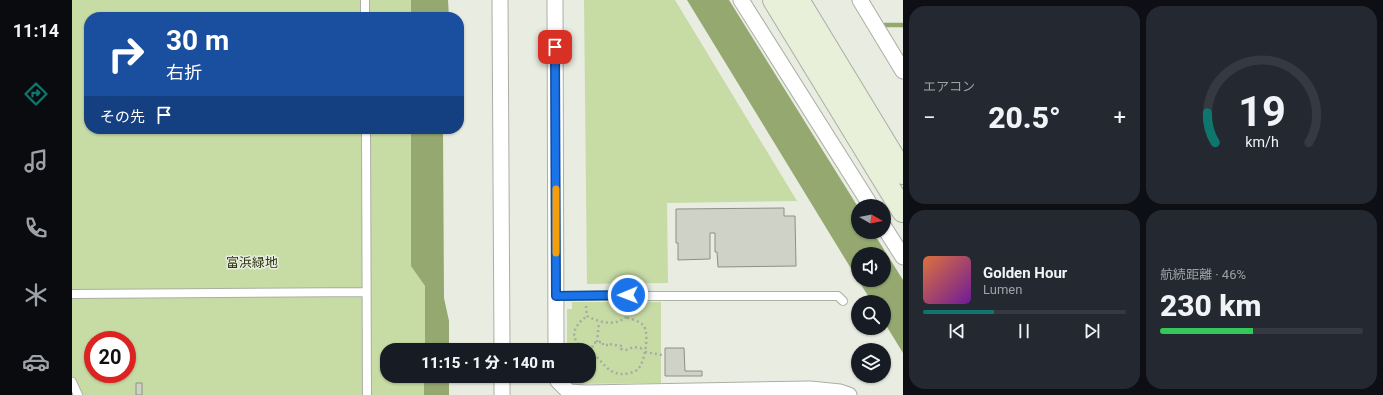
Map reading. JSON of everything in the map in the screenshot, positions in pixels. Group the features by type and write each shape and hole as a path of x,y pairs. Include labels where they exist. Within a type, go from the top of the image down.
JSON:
{"street":[{"path":"500,0 502,343"},
{"path":"555,0 556,343"},
{"path":"741,0 867,199"},
{"path":"774,0 903,211"},
{"path":"798,0 903,173"},
{"path":"860,0 903,71"},
{"path":"891,238 902,254"},
{"path":"502,383 502,395"},
{"path":"560,383 569,392 586,393 810,389 840,392 849,395"}],"lane":[{"path":"365,0 365,12"},
{"path":"366,134 367,395"},
{"path":"72,294 366,292"},
{"path":"556,296 838,296 843,301"},
{"path":"72,382 78,395"}],"path":[{"path":"585,295 587,316"},
{"path":"587,316 599,322 621,322 626,317 628,295"},
{"path":"576,343 574,337 575,329 579,322 587,316"},
{"path":"596,354 604,366 613,372 628,374 639,368 645,352 646,330 642,324 626,317"},
{"path":"597,342 599,322"},
{"path":"594,343 603,342 603,345 609,344 622,346 621,349 626,350 634,347 645,349"},
{"path":"645,352 662,355"}],"green space":[{"name":"富浜緑地","path":"72,0 411,0 411,12 84,12 84,134 411,134 411,265 425,286 425,343 380,343 380,383 424,383 424,395 72,395"},
{"path":"584,0 675,0 797,201 667,203 668,283 587,284"},
{"path":"572,302 661,302 661,383 573,384 572,383 596,383 596,343 567,343 567,309 572,309"}],"shaded area":[{"path":"411,0 448,0 449,12 411,12"},
{"path":"687,0 729,0 853,199 851,199 851,239 877,239 882,247 851,247 851,269"},
{"path":"411,134 443,134 444,298 449,321 449,343 425,343 425,286 411,266"},
{"path":"891,261 903,280 903,353 891,333 891,295 868,295 862,287 891,287"},
{"path":"424,383 449,383 449,395 424,395"}],"building":[{"path":"784,208 784,216 795,216 796,266 718,267 717,252 715,252 715,233 710,233 710,259 678,260 678,243 676,243 676,209"},
{"path":"665,348 684,348 685,371 702,371 702,376 665,376"},
{"path":"136,383 142,383 142,395 136,395"}],"waterway":[{"path":"885,25 903,25"}],"slow traffic":[{"path":"556,189 556,253"}],"route":[{"path":"555,47 556,296 628,295"}]}
